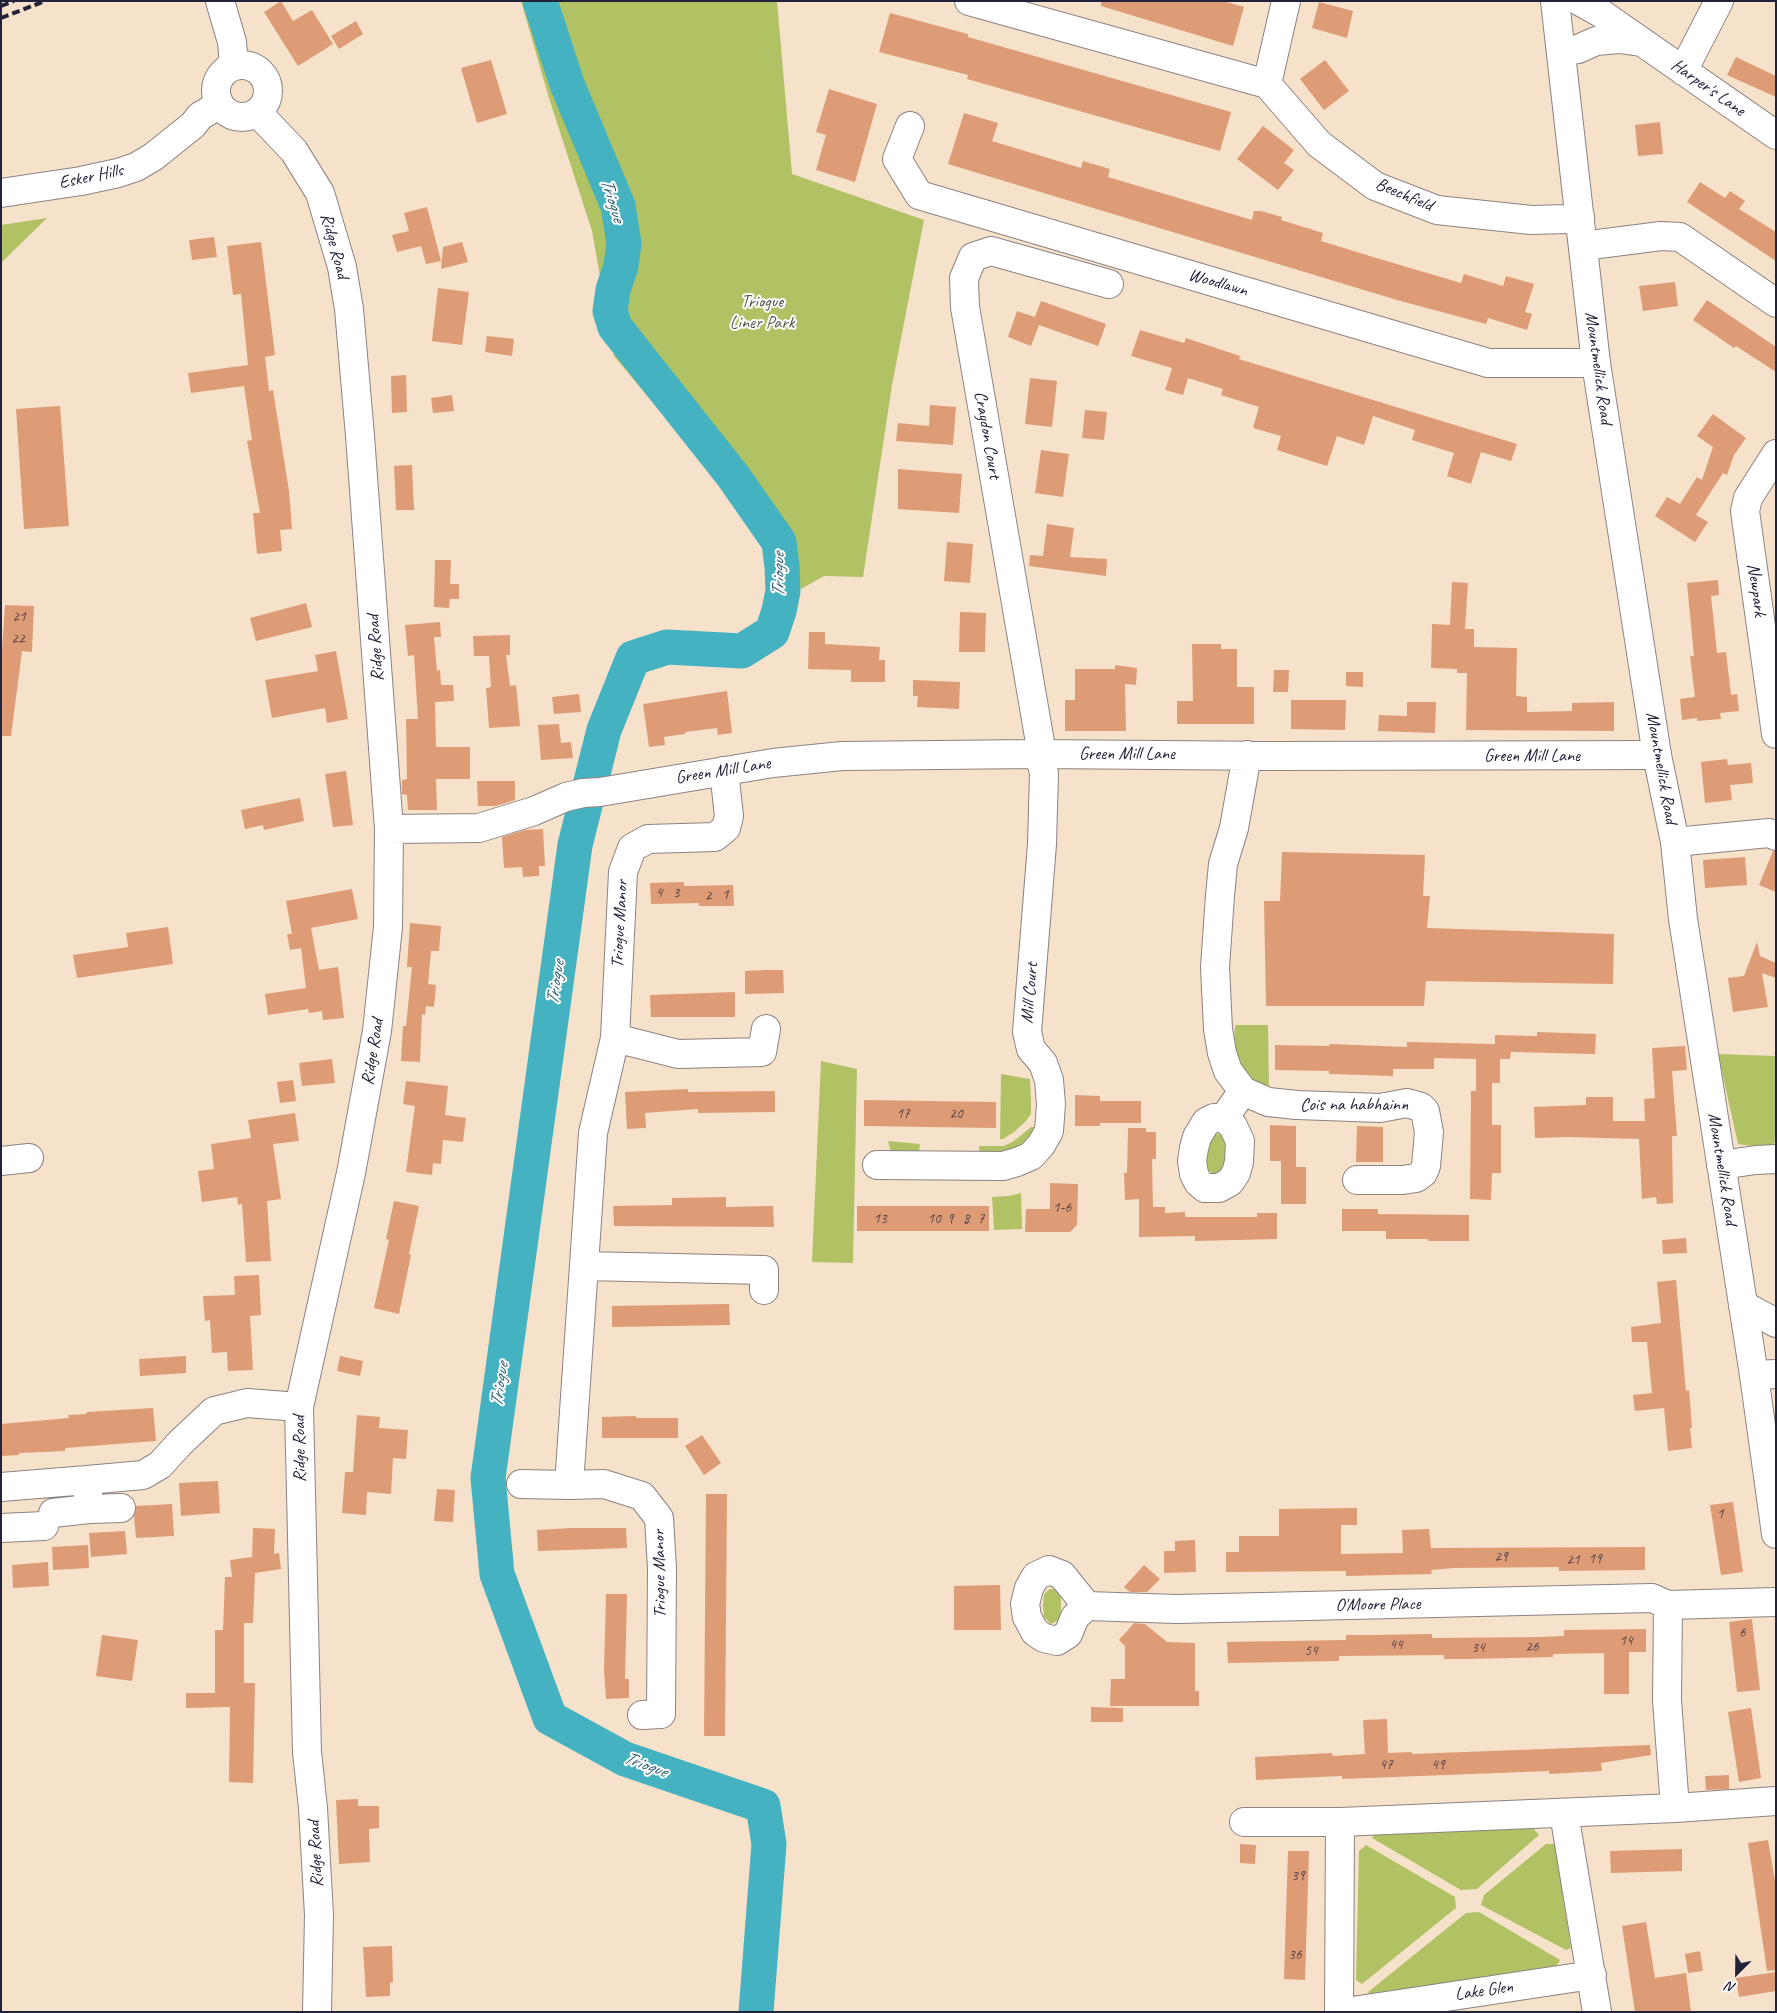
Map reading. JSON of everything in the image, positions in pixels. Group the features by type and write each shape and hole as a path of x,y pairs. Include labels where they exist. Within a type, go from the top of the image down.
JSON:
{"street":[{"path":"220,1 232,42 234,66"},
{"path":"969,1 1267,84 1286,1"},
{"name":"Mountmellick Road","path":"1555,1 1596,363 1657,755 1675,842 1683,919 1743,1305 1765,1375 1776,1534"},
{"name":"Harper's Lane","path":"1579,1 1598,12 1776,135"},
{"path":"1683,71 1719,1"},
{"name":"Harper's Lane","path":"1561,52 1578,49 1596,41 1619,39 1641,42"},
{"path":"234,66 251,67 264,77 268,93 266,101 258,112 246,117 237,117 229,114 219,104 215,92 217,83 220,76 234,66"},
{"name":"Beechfield","path":"1267,84 1320,144 1375,186 1437,210 1531,220 1580,217"},
{"name":"Esker Hills","path":"1,193 82,181 136,167 153,157 200,116 219,104"},
{"name":"Ridge Road","path":"258,112 294,151 320,193 342,267 349,309 389,830 388,927 377,1031 349,1182 299,1407 307,1734 319,1915 316,2012"},
{"name":"Woodlawn","path":"910,126 897,159 919,195 1488,363 1596,363"},
{"path":"1583,246 1661,236 1680,237 1776,303"},
{"name":"Craydon Court","path":"1039,754 964,307 964,278 973,257 991,251 1109,284"},
{"name":"Newpark","path":"1776,454 1748,498 1745,511 1776,734"},
{"name":"Green Mill Lane","path":"389,830 479,828 534,811 583,792 600,792 783,762 842,756 1039,754 1657,755"},
{"name":"Mill Court","path":"877,1165 1003,1166 1031,1156 1041,1145 1049,1131 1052,1104 1049,1080 1043,1063 1031,1049 1026,1032 1042,844 1044,774 1039,754"},
{"path":"1224,1118 1243,1091 1228,1071 1222,1053 1218,1029 1215,967 1223,864 1234,828 1247,755"},
{"name":"Triogue Manor","path":"569,1485 593,1133 615,1038 623,872 632,848 648,839 715,837 726,828 729,816 724,771"},
{"path":"1675,842 1769,833 1776,836"},
{"path":"615,1038 678,1054 762,1052 766,1029"},
{"name":"Cois na habhainn","path":"1243,1091 1259,1099 1278,1104 1380,1108 1408,1103 1421,1107 1425,1111 1428,1132 1426,1166 1423,1173 1416,1178 1402,1180 1356,1180"},
{"path":"1,1160 29,1158"},
{"path":"1721,1164 1776,1159"},
{"path":"584,1266 764,1270 764,1290"},
{"path":"1743,1305 1776,1324"},
{"path":"1,1487 143,1475 160,1465 180,1443 214,1412 248,1403 299,1407"},
{"path":"86,1480 89,1509"},
{"name":"Triogue Manor","path":"521,1484 604,1484 642,1496 659,1518 662,1568 661,1714 642,1715"},
{"path":"1,1528 49,1520 89,1509 121,1508"},
{"name":"O'Moore Place","path":"1087,1606 1186,1609 1652,1598 1668,1605 1776,1602"},
{"path":"1668,1605 1667,1700 1675,1808"},
{"path":"1244,1822 1340,1822 1675,1808 1776,1801"},
{"path":"1564,1812 1597,2012"},
{"path":"1340,1822 1340,2012"},
{"name":"Lake Glen","path":"1346,2012 1592,1975"}],"green space":[{"name":"Triogue Liner Park","path":"521,1 777,1 792,174 924,220 892,385 863,577 824,576 801,589 793,563 771,545 614,356 592,231 549,98"},
{"path":"47,218 1,263 1,225"},
{"path":"1235,1025 1268,1025 1269,1094 1262,1090 1245,1073 1237,1058 1234,1043"},
{"path":"1718,1054 1776,1056 1776,1138 1772,1149 1738,1144"},
{"path":"821,1061 857,1069 853,1263 812,1262"},
{"path":"1001,1074 1030,1079 1031,1102 1031,1114 1026,1121 1003,1139 1000,1139"},
{"path":"1031,1127 1034,1127 1033,1131 1023,1146 1015,1153 980,1156 979,1146 1004,1146 1014,1141"},
{"path":"1222,1135 1232,1148 1223,1174 1212,1173 1206,1169 1201,1156 1210,1136"},
{"path":"888,1141 920,1144 919,1152 891,1153"},
{"path":"1021,1193 1022,1229 994,1230 992,1197"},
{"path":"1050,1589 1056,1589 1061,1594 1059,1620 1051,1624 1044,1617 1043,1606 1044,1594"},
{"path":"1532,1827 1539,1835 1477,1889 1461,1890 1372,1838 1376,1832"},
{"path":"1546,1844 1555,1844 1571,1948 1566,1950 1481,1905 1484,1895"},
{"path":"1366,1845 1455,1897 1456,1908 1362,1984 1356,1980 1359,1851"},
{"path":"1479,1912 1560,1960 1555,1968 1371,1996 1368,1992 1466,1913"}],"building":[{"path":"281,1 293,21 312,10 333,44 298,66 264,12"},
{"path":"1101,1 1223,1 1244,7 1233,46 1101,6"},
{"path":"1319,2 1353,11 1347,38 1312,28"},
{"path":"890,13 968,34 968,37 1231,112 1220,151 967,79 968,75 879,52"},
{"path":"356,21 363,34 339,49 331,36"},
{"path":"1736,57 1776,76 1776,97 1727,75"},
{"path":"491,60 507,114 477,123 461,68"},
{"path":"1325,60 1349,91 1324,110 1300,79"},
{"path":"829,89 877,104 855,182 816,170 826,135 816,132"},
{"path":"964,113 998,123 992,141 1081,168 1083,161 1110,169 1108,177 1252,220 1254,211 1282,217 1281,220 1323,233 1321,241 1373,257 1461,283 1464,274 1503,286 1506,276 1534,284 1525,312 1532,314 1527,330 1488,318 1486,324 1397,300 948,164"},
{"path":"1660,122 1663,154 1638,156 1635,125"},
{"path":"1263,126 1294,150 1284,163 1294,170 1278,190 1237,159"},
{"path":"1700,182 1725,198 1730,191 1745,201 1739,209 1776,232 1776,261 1687,202"},
{"path":"427,207 441,261 426,264 421,246 397,252 392,235 409,231 404,213"},
{"path":"214,237 217,257 192,260 189,240"},
{"path":"261,242 275,355 265,357 269,391 273,390 289,491 292,529 280,530 282,551 257,554 253,513 260,513 247,441 252,440 244,386 191,393 188,373 248,365 241,294 233,295 227,246"},
{"path":"462,242 468,262 441,269 443,247"},
{"path":"1675,282 1678,306 1643,311 1639,286"},
{"path":"438,288 469,292 462,345 432,341"},
{"path":"1707,300 1776,347 1776,372 1736,346 1734,348 1693,320"},
{"path":"1041,301 1106,324 1098,346 1039,325 1031,346 1008,337 1017,311 1035,317"},
{"path":"1140,330 1184,343 1186,338 1240,356 1239,359 1517,444 1511,461 1481,452 1471,484 1447,476 1454,453 1412,440 1415,430 1373,416 1364,445 1337,436 1327,466 1277,450 1281,436 1253,428 1259,407 1221,395 1223,389 1188,378 1183,395 1165,390 1172,368 1131,356"},
{"path":"487,336 514,339 512,356 485,352"},
{"path":"406,375 407,412 392,413 391,376"},
{"path":"1030,378 1057,381 1052,427 1025,424"},
{"path":"452,395 454,411 433,413 431,398"},
{"path":"930,405 956,407 953,445 896,441 898,423 929,426"},
{"path":"60,406 69,526 24,529 16,409"},
{"path":"1085,410 1107,412 1104,440 1082,438"},
{"path":"1713,414 1746,438 1734,455 1727,475 1723,473 1696,515 1708,522 1695,542 1655,516 1667,497 1680,504 1697,477 1702,480 1713,447 1697,436"},
{"path":"1041,450 1069,454 1063,497 1035,493"},
{"path":"412,465 414,510 396,510 394,466"},
{"path":"898,469 962,474 959,513 898,509"},
{"path":"1047,524 1074,528 1070,557 1107,559 1106,576 1029,566 1030,555 1043,556"},
{"path":"947,542 973,544 970,583 944,581"},
{"path":"435,560 451,560 450,584 459,584 459,599 450,599 449,608 434,607"},
{"path":"1718,580 1719,595 1711,596 1717,653 1726,652 1731,695 1737,694 1739,711 1720,713 1721,719 1697,721 1697,718 1682,720 1680,699 1695,697 1690,656 1694,656 1687,583"},
{"path":"1452,582 1468,583 1465,629 1474,629 1474,647 1517,648 1516,696 1527,697 1527,712 1572,711 1572,703 1614,702 1614,731 1466,730 1467,673 1457,673 1457,669 1431,668 1432,624 1450,625"},
{"path":"306,603 312,627 256,641 250,618"},
{"path":"5,605 34,606 32,652 22,651 11,736 1,736 1,665"},
{"path":"960,612 986,613 985,652 959,652"},
{"path":"440,622 441,637 434,637 437,671 440,670 441,685 453,685 454,701 435,702 436,747 470,747 470,779 436,779 437,810 408,810 407,795 402,794 402,780 407,779 406,719 418,719 414,655 408,656 405,625"},
{"path":"809,632 825,632 825,644 880,647 879,660 885,660 885,682 851,682 851,670 808,669"},
{"path":"510,635 510,655 506,655 510,686 516,685 520,726 489,728 486,688 491,687 489,656 474,656 473,636"},
{"path":"1192,644 1221,644 1221,649 1237,649 1237,687 1254,687 1254,724 1177,724 1177,701 1193,701"},
{"path":"336,651 348,719 327,723 325,708 272,718 265,680 318,671 315,655"},
{"path":"1115,665 1137,668 1136,685 1125,684 1126,731 1065,731 1065,700 1075,700 1075,669 1115,669"},
{"path":"1274,670 1289,670 1288,692 1273,692"},
{"path":"1346,672 1363,672 1363,687 1346,686"},
{"path":"913,680 960,682 959,709 917,707 918,696 913,696"},
{"path":"727,691 732,733 718,735 717,728 685,732 685,734 664,737 665,745 649,747 643,704"},
{"path":"579,694 581,712 554,714 552,697"},
{"path":"1291,700 1346,700 1345,730 1291,729"},
{"path":"1407,702 1436,702 1435,733 1378,731 1379,715 1407,716"},
{"path":"559,724 561,743 571,742 573,758 541,760 538,725"},
{"path":"1727,759 1728,765 1751,763 1753,783 1730,785 1732,800 1705,803 1701,762"},
{"path":"346,771 353,825 333,827 325,774"},
{"path":"477,781 515,781 515,800 496,806 478,806"},
{"path":"300,798 304,821 264,830 263,825 245,829 241,810"},
{"path":"543,829 545,866 539,866 539,876 523,877 522,867 504,868 502,837 525,830"},
{"path":"1773,851 1776,851 1776,892 1759,885"},
{"path":"1282,852 1425,855 1423,896 1430,896 1427,928 1614,934 1613,984 1426,981 1424,1006 1266,1006 1264,901 1280,901"},
{"path":"1745,857 1747,885 1705,888 1703,860"},
{"path":"684,882 684,886 733,885 734,906 699,906 699,903 651,904 650,883"},
{"path":"352,889 358,919 311,928 319,970 338,967 344,1018 323,1020 322,1011 309,1013 308,1009 268,1015 265,994 306,988 301,948 290,950 287,934 292,934 286,901"},
{"path":"410,923 441,926 439,951 431,951 428,984 436,985 434,1007 426,1006 425,1015 422,1014 420,1062 401,1061 403,1026 406,1026 412,967 407,967"},
{"path":"168,927 173,964 77,978 73,955 128,947 126,933"},
{"path":"1757,942 1760,956 1776,963 1776,978 1762,973 1768,1007 1733,1012 1728,978 1744,976"},
{"path":"783,970 784,993 745,994 745,971"},
{"path":"735,992 735,1017 651,1017 650,995"},
{"path":"1537,1032 1596,1034 1595,1054 1511,1052 1510,1059 1500,1059 1500,1083 1492,1083 1492,1125 1501,1125 1501,1173 1492,1173 1491,1200 1470,1199 1471,1091 1476,1091 1476,1059 1434,1058 1434,1069 1393,1069 1393,1076 1329,1074 1329,1071 1275,1070 1275,1045 1329,1046 1330,1044 1407,1047 1407,1042 1495,1044 1495,1035 1537,1036"},
{"path":"1685,1046 1687,1070 1672,1071 1677,1136 1672,1136 1673,1203 1657,1204 1656,1197 1642,1199 1639,1139 1535,1138 1534,1107 1586,1105 1586,1097 1613,1097 1613,1121 1645,1121 1644,1099 1655,1098 1652,1048"},
{"path":"332,1059 335,1083 302,1086 299,1063"},
{"path":"293,1080 296,1101 280,1103 277,1082"},
{"path":"406,1081 448,1086 445,1115 466,1118 463,1142 443,1140 441,1164 433,1163 432,1175 406,1172 415,1106 403,1104"},
{"path":"688,1089 688,1092 775,1091 775,1112 698,1113 698,1109 645,1113 646,1128 627,1129 625,1092"},
{"path":"1075,1095 1100,1096 1100,1101 1141,1101 1141,1123 1100,1123 1100,1126 1075,1126"},
{"path":"864,1100 996,1102 996,1128 864,1126"},
{"path":"295,1113 299,1141 273,1144 281,1199 267,1201 271,1261 246,1262 242,1204 238,1205 237,1197 202,1202 198,1171 214,1169 211,1144 251,1138 248,1120"},
{"path":"1270,1125 1296,1126 1296,1167 1306,1167 1306,1204 1281,1204 1281,1161 1270,1161"},
{"path":"1357,1126 1383,1127 1383,1162 1356,1162"},
{"path":"1128,1128 1146,1128 1146,1132 1156,1132 1156,1159 1152,1159 1153,1207 1165,1207 1165,1213 1185,1212 1185,1217 1257,1217 1257,1213 1277,1213 1277,1239 1195,1241 1195,1236 1139,1237 1139,1199 1125,1200 1124,1173 1127,1173"},
{"path":"1050,1183 1078,1184 1077,1225 1070,1232 1025,1232 1026,1209 1050,1209"},
{"path":"726,1197 726,1207 773,1206 774,1227 614,1226 613,1206 672,1205 672,1198"},
{"path":"394,1201 419,1206 399,1314 374,1308 389,1240 386,1239"},
{"path":"857,1206 989,1206 989,1231 857,1231"},
{"path":"1342,1209 1378,1209 1378,1214 1469,1215 1469,1241 1386,1239 1386,1231 1342,1231"},
{"path":"1686,1238 1687,1253 1663,1254 1662,1240"},
{"path":"259,1275 261,1315 250,1316 253,1370 228,1371 227,1352 212,1353 210,1320 205,1321 203,1296 235,1295 234,1276"},
{"path":"1676,1280 1686,1391 1689,1390 1692,1448 1668,1451 1664,1408 1635,1411 1633,1395 1652,1393 1647,1342 1632,1342 1631,1327 1661,1323 1657,1282"},
{"path":"729,1304 730,1325 612,1327 612,1306"},
{"path":"186,1356 186,1373 140,1376 139,1359"},
{"path":"340,1356 363,1361 360,1376 337,1371"},
{"path":"153,1408 156,1441 65,1448 65,1451 19,1453 19,1455 1,1456 1,1424 69,1418 68,1415 86,1414 87,1412"},
{"path":"357,1415 380,1417 379,1428 408,1430 406,1459 393,1458 391,1494 367,1492 366,1515 342,1513 345,1472 353,1472"},
{"path":"636,1416 636,1418 678,1418 678,1438 602,1438 602,1417"},
{"path":"702,1435 721,1463 704,1475 685,1446"},
{"path":"218,1481 220,1513 181,1516 179,1483"},
{"path":"437,1489 455,1490 453,1522 434,1521"},
{"path":"706,1494 727,1494 725,1736 704,1736"},
{"path":"1733,1502 1743,1572 1721,1575 1710,1505"},
{"path":"172,1504 174,1536 136,1538 134,1516 136,1506"},
{"path":"1357,1508 1357,1525 1341,1525 1341,1554 1403,1553 1402,1530 1429,1529 1431,1548 1645,1547 1645,1570 1559,1571 1559,1567 1454,1568 1431,1570 1432,1574 1346,1576 1346,1571 1226,1572 1226,1552 1239,1552 1239,1536 1279,1536 1279,1509"},
{"path":"253,1528 275,1529 274,1554 279,1553 281,1569 255,1573 253,1623 244,1623 244,1683 255,1683 253,1783 229,1782 230,1707 186,1708 186,1693 215,1693 215,1630 223,1630 225,1577 232,1577 230,1560 252,1557"},
{"path":"626,1528 627,1548 538,1551 537,1530"},
{"path":"125,1531 127,1554 91,1557 89,1533"},
{"path":"1195,1540 1196,1572 1164,1573 1164,1551 1175,1551 1175,1541"},
{"path":"88,1545 89,1568 53,1570 52,1547"},
{"path":"48,1562 49,1586 13,1588 12,1565"},
{"path":"1144,1565 1160,1579 1147,1592 1130,1592 1124,1587"},
{"path":"1000,1585 1001,1630 954,1630 954,1586"},
{"path":"606,1594 627,1594 625,1679 629,1679 629,1698 606,1699 604,1670"},
{"path":"1752,1619 1760,1690 1737,1692 1729,1622"},
{"path":"1134,1623 1145,1624 1167,1642 1195,1643 1195,1691 1199,1691 1199,1706 1110,1706 1111,1679 1125,1679 1125,1646 1119,1640"},
{"path":"1646,1629 1646,1652 1629,1652 1629,1694 1604,1694 1604,1653 1553,1654 1553,1657 1470,1659 1444,1659 1444,1655 1339,1656 1339,1661 1228,1663 1227,1642 1346,1640 1346,1635 1432,1634 1432,1638 1540,1637 1564,1636 1564,1630"},
{"path":"102,1635 138,1640 132,1681 96,1676"},
{"path":"1091,1707 1123,1708 1123,1722 1091,1722"},
{"path":"1751,1708 1761,1778 1739,1782 1728,1712"},
{"path":"1387,1719 1388,1753 1412,1752 1412,1754 1650,1745 1651,1755 1601,1763 1602,1771 1549,1774 1549,1771 1342,1779 1342,1776 1256,1780 1255,1757 1332,1753 1333,1756 1365,1754 1363,1720"},
{"path":"1729,1775 1729,1789 1706,1790 1705,1776"},
{"path":"358,1799 358,1806 379,1806 379,1828 369,1829 370,1862 339,1864 336,1800"},
{"path":"1768,1840 1776,1887 1776,1970 1767,1971 1748,1843"},
{"path":"1240,1844 1256,1845 1255,1864 1240,1863"},
{"path":"1682,1849 1682,1871 1611,1873 1610,1851"},
{"path":"1288,1851 1309,1851 1305,1980 1284,1979"},
{"path":"1646,1922 1655,1978 1686,1973 1691,2012 1635,2012 1622,1926"},
{"path":"392,1946 393,1982 390,1983 390,1996 366,1997 363,1947"},
{"path":"1700,1951 1703,1971 1688,1973 1685,1954"},
{"path":"1776,1972 1776,1991 1739,1997 1736,1978"}],"waterway":[{"name":"Triogue","path":"540,1 567,84 618,206 624,243 621,266 613,290 610,311 615,327 733,476 779,542 783,591 772,632 742,651 667,647 633,658 604,730 575,845 488,1478 497,1574 550,1718 625,1759 763,1806 769,1844 756,2012"}],"railway":[{"path":"1,6 14,1"},
{"path":"1,18 45,1"}]}
